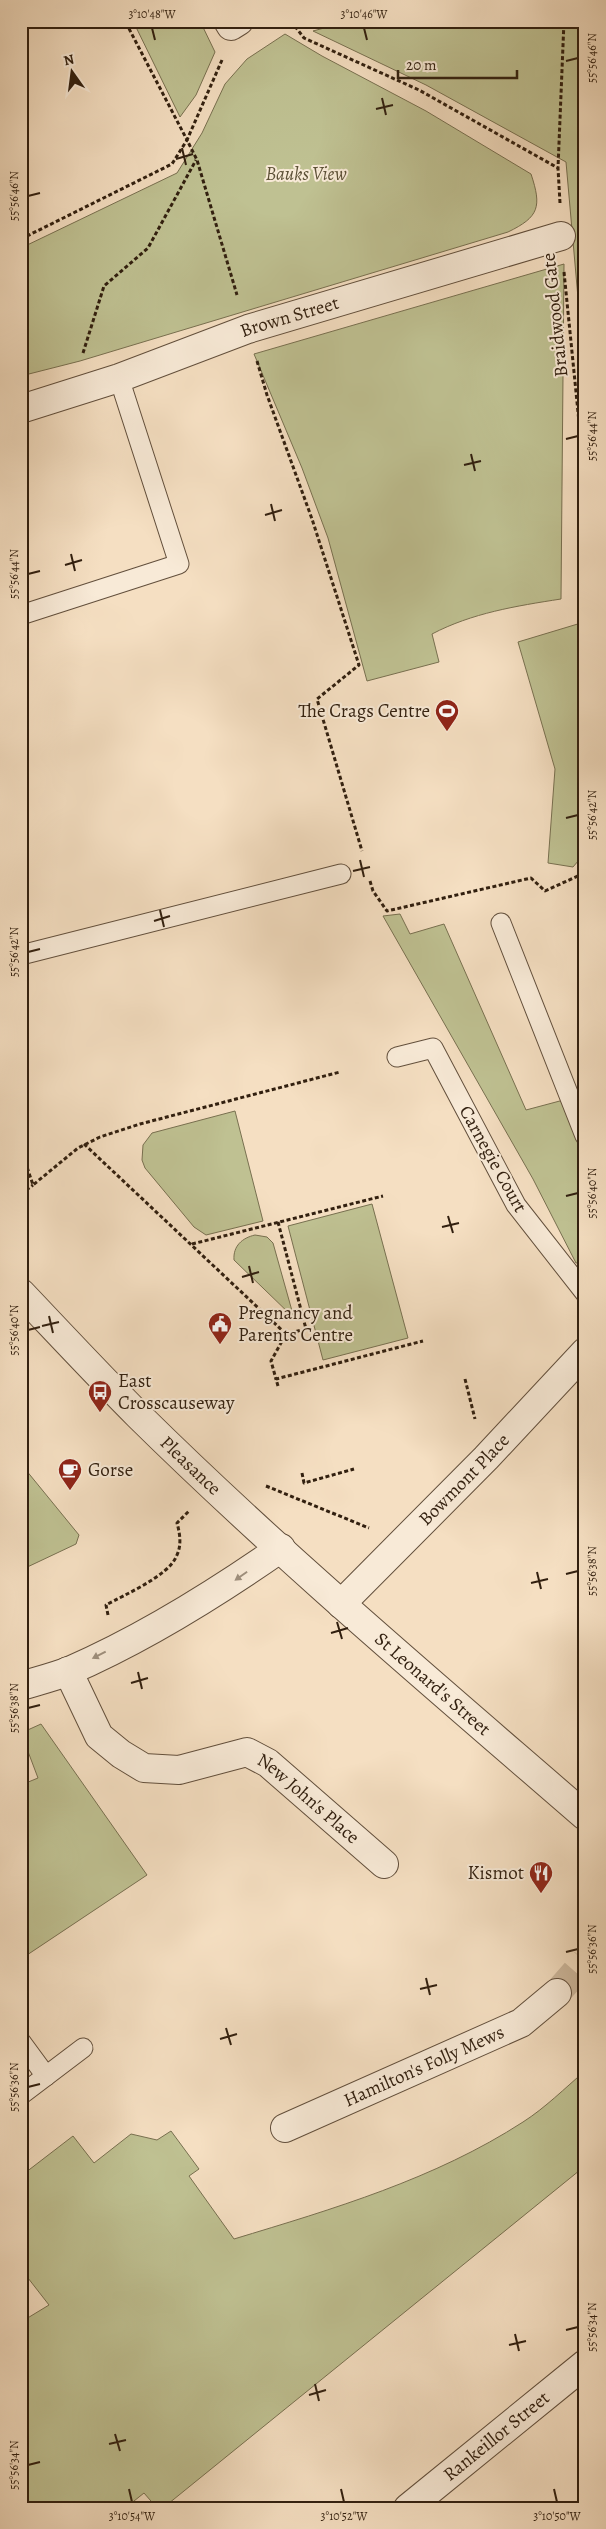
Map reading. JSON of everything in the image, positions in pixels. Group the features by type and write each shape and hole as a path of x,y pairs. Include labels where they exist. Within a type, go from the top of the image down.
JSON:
{"street":[{"name":"Brown Street","path":"21,409 119,378 248,329 561,236"},
{"name":"Pleasance","path":"21,1293 140,1416 281,1548"},
{"name":"Bowmont Place","path":"341,1604 486,1458 585,1352"},
{"name":"St Leonard's Street","path":"281,1548 341,1604 585,1816"},
{"path":"21,1686 68,1671 194,1606 281,1548"},
{"name":"New John's Place","path":"68,1671 99,1736 121,1754 144,1768 179,1770 247,1752 268,1763 384,1864"},
{"name":"Hamilton's Folly Mews","path":"285,2128 521,2023 557,1993"},
{"name":"Rankeillor Street","path":"408,2508 585,2364"}],"lane":[{"path":"21,615 179,564 119,378"},
{"path":"21,955 341,874"},
{"path":"500,922 585,1136"},
{"name":"Carnegie Court","path":"397,1057 433,1048 516,1205 585,1293"},
{"path":"21,2042 46,2076"},
{"path":"21,2095 83,2048"}],"path":[{"path":"125,21 196,160 267,395 312,519 359,665 317,699 363,856"},
{"path":"290,21 304,38 419,90 558,168 564,21"},
{"path":"21,239 172,164 187,140 222,60 233,23"},
{"path":"80,361 104,286 148,248 196,160"},
{"name":"Braidwood Gate","path":"561,236 585,482"},
{"path":"368,874 373,891 387,911 532,878 545,891 585,871"},
{"path":"580,875 585,925"},
{"path":"21,1194 84,1144 140,1124 340,1072"},
{"path":"84,1144 286,1334"},
{"path":"21,1149 33,1185"},
{"path":"192,1245 383,1196"},
{"path":"278,1222 306,1329 286,1334 271,1361 278,1386"},
{"path":"276,1380 423,1341"},
{"path":"302,1472 304,1483 354,1469"}],"green space":[{"path":"133,21 200,21 215,52 196,95 180,117"},
{"path":"350,21 585,21 585,377 566,162 426,85 313,31"},
{"name":"Bauks View","path":"285,34 322,56 426,111 531,174 537,203 532,216 508,232 80,361 21,376 21,248 177,173 202,133 225,84 247,59"},
{"path":"564,264 561,599 495,611 447,627 432,634 439,662 367,681 328,538 302,468 254,354"},
{"path":"581,623 585,690 585,853 573,867 548,863 555,769 518,642"},
{"path":"400,914 410,934 444,924 526,1110 571,1098 585,1097 585,1263 576,1263 533,1179 383,916"},
{"path":"235,1111 263,1221 206,1235 194,1227 145,1168 142,1160 143,1145 152,1133"},
{"path":"372,1204 408,1338 323,1360 288,1226"},
{"path":"255,1235 267,1237 273,1243 294,1318 234,1260 235,1251 239,1243"},
{"path":"21,1464 79,1535 76,1544 21,1570"},
{"path":"41,1724 147,1875 21,1959 21,1785 38,1778 21,1733"},
{"path":"585,2071 585,2166 163,2508 157,2508 144,2493 134,2501 139,2508 21,2508 21,2322 49,2305 21,2269 21,2176 73,2136 94,2163 131,2134 157,2140 171,2131 199,2169 189,2176 234,2239 383,2191 455,2160 523,2122"}],"tunnel":[{"path":"557,1993 585,1961"}],"place":[{"name":"The Crags Centre","path":"447,732"},
{"name":"Pregnancy and Parents Centre","path":"220,1345"},
{"name":"East Crosscauseway","path":"100,1413"},
{"name":"Gorse","path":"70,1491"},
{"name":"Kismot","path":"541,1894"}]}
